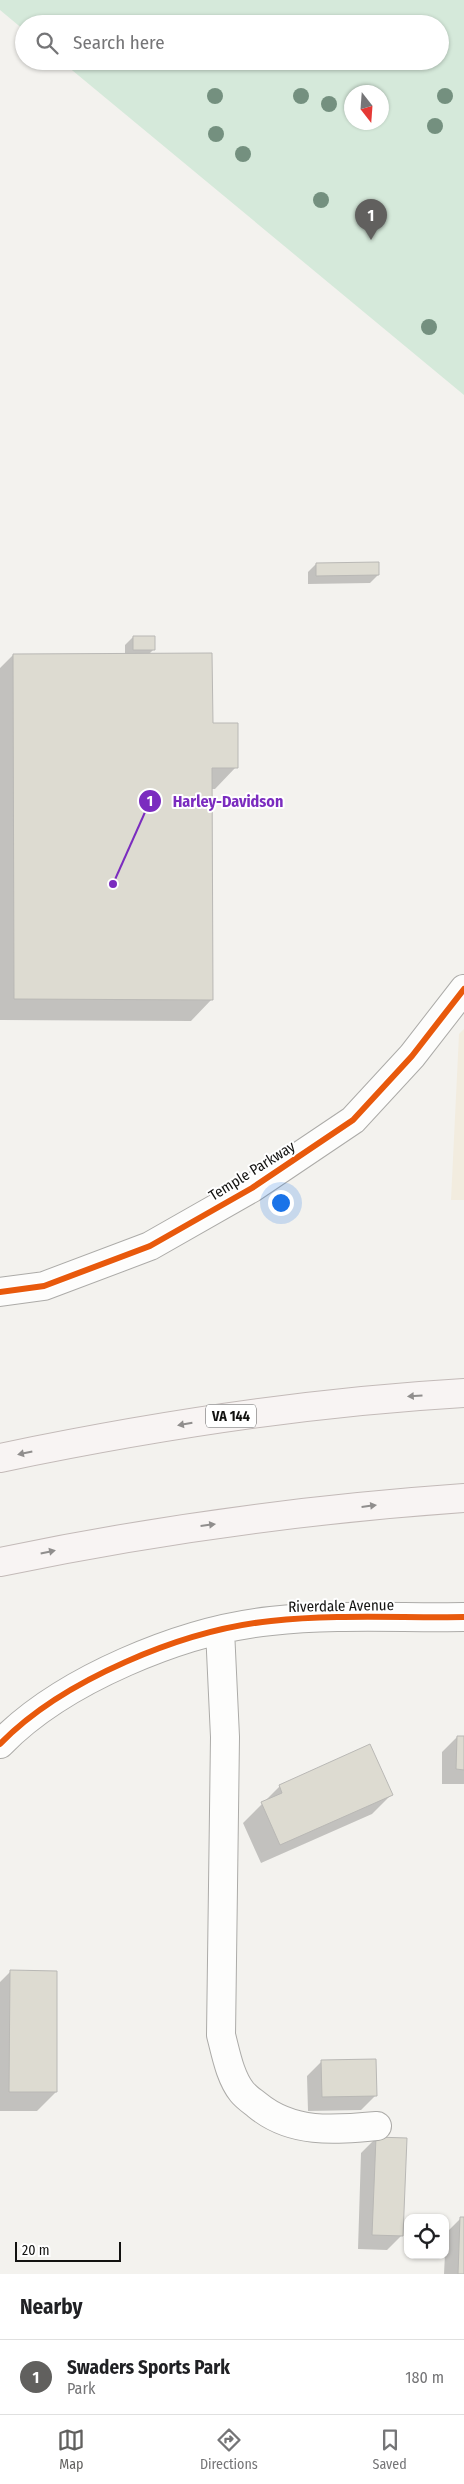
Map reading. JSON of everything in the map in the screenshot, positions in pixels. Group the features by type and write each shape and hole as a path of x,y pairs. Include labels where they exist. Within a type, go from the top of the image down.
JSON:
{"main road":[{"name":"VA 144","path":"0,1458 222,1417 383,1398 464,1392"},
{"path":"0,1562 187,1528 388,1503 464,1498"}],"street":[{"name":"Temple Parkway","path":"0,1292 44,1286 150,1246 252,1188 353,1120 412,1056 464,989"},
{"name":"Riverdale Avenue","path":"0,1744 46,1706 100,1674 157,1649 220,1630 270,1621 322,1617 464,1617"},
{"path":"220,1630 225,1737 221,2035 230,2068 242,2093 266,2113 295,2126 326,2130 377,2126"}],"shaded area":[{"path":"464,1029 464,1200 451,1200 459,1034"}],"green space":[{"path":"0,0 464,0 464,395 72,70 449,70 449,15 15,15 15,22 0,10"}],"building":[{"path":"379,562 379,575 316,576 316,563"},
{"path":"133,636 155,636 155,650 133,650"},
{"path":"212,653 213,723 238,723 238,768 212,768 213,1000 14,999 13,654"},
{"path":"457,1736 464,1736 464,1770 456,1769"},
{"path":"370,1744 393,1795 280,1845 261,1802 282,1793 279,1785"},
{"path":"10,1970 57,1971 57,2092 9,2092"},
{"path":"376,2059 377,2096 322,2097 321,2060"},
{"path":"376,2137 407,2138 403,2236 372,2235"},
{"path":"460,2217 464,2217 464,2274 458,2274"}],"cycle path":[{"path":"0,1292 44,1286 150,1246 252,1188 353,1120 412,1056 464,989"},
{"path":"0,1744 26,1721 56,1699 90,1679 163,1647 200,1635 237,1626 295,1619 464,1617"}],"place":[{"name":"Swaders Sports Park","path":"371,240"},
{"name":"Harley-Davidson","path":"113,884"}]}
